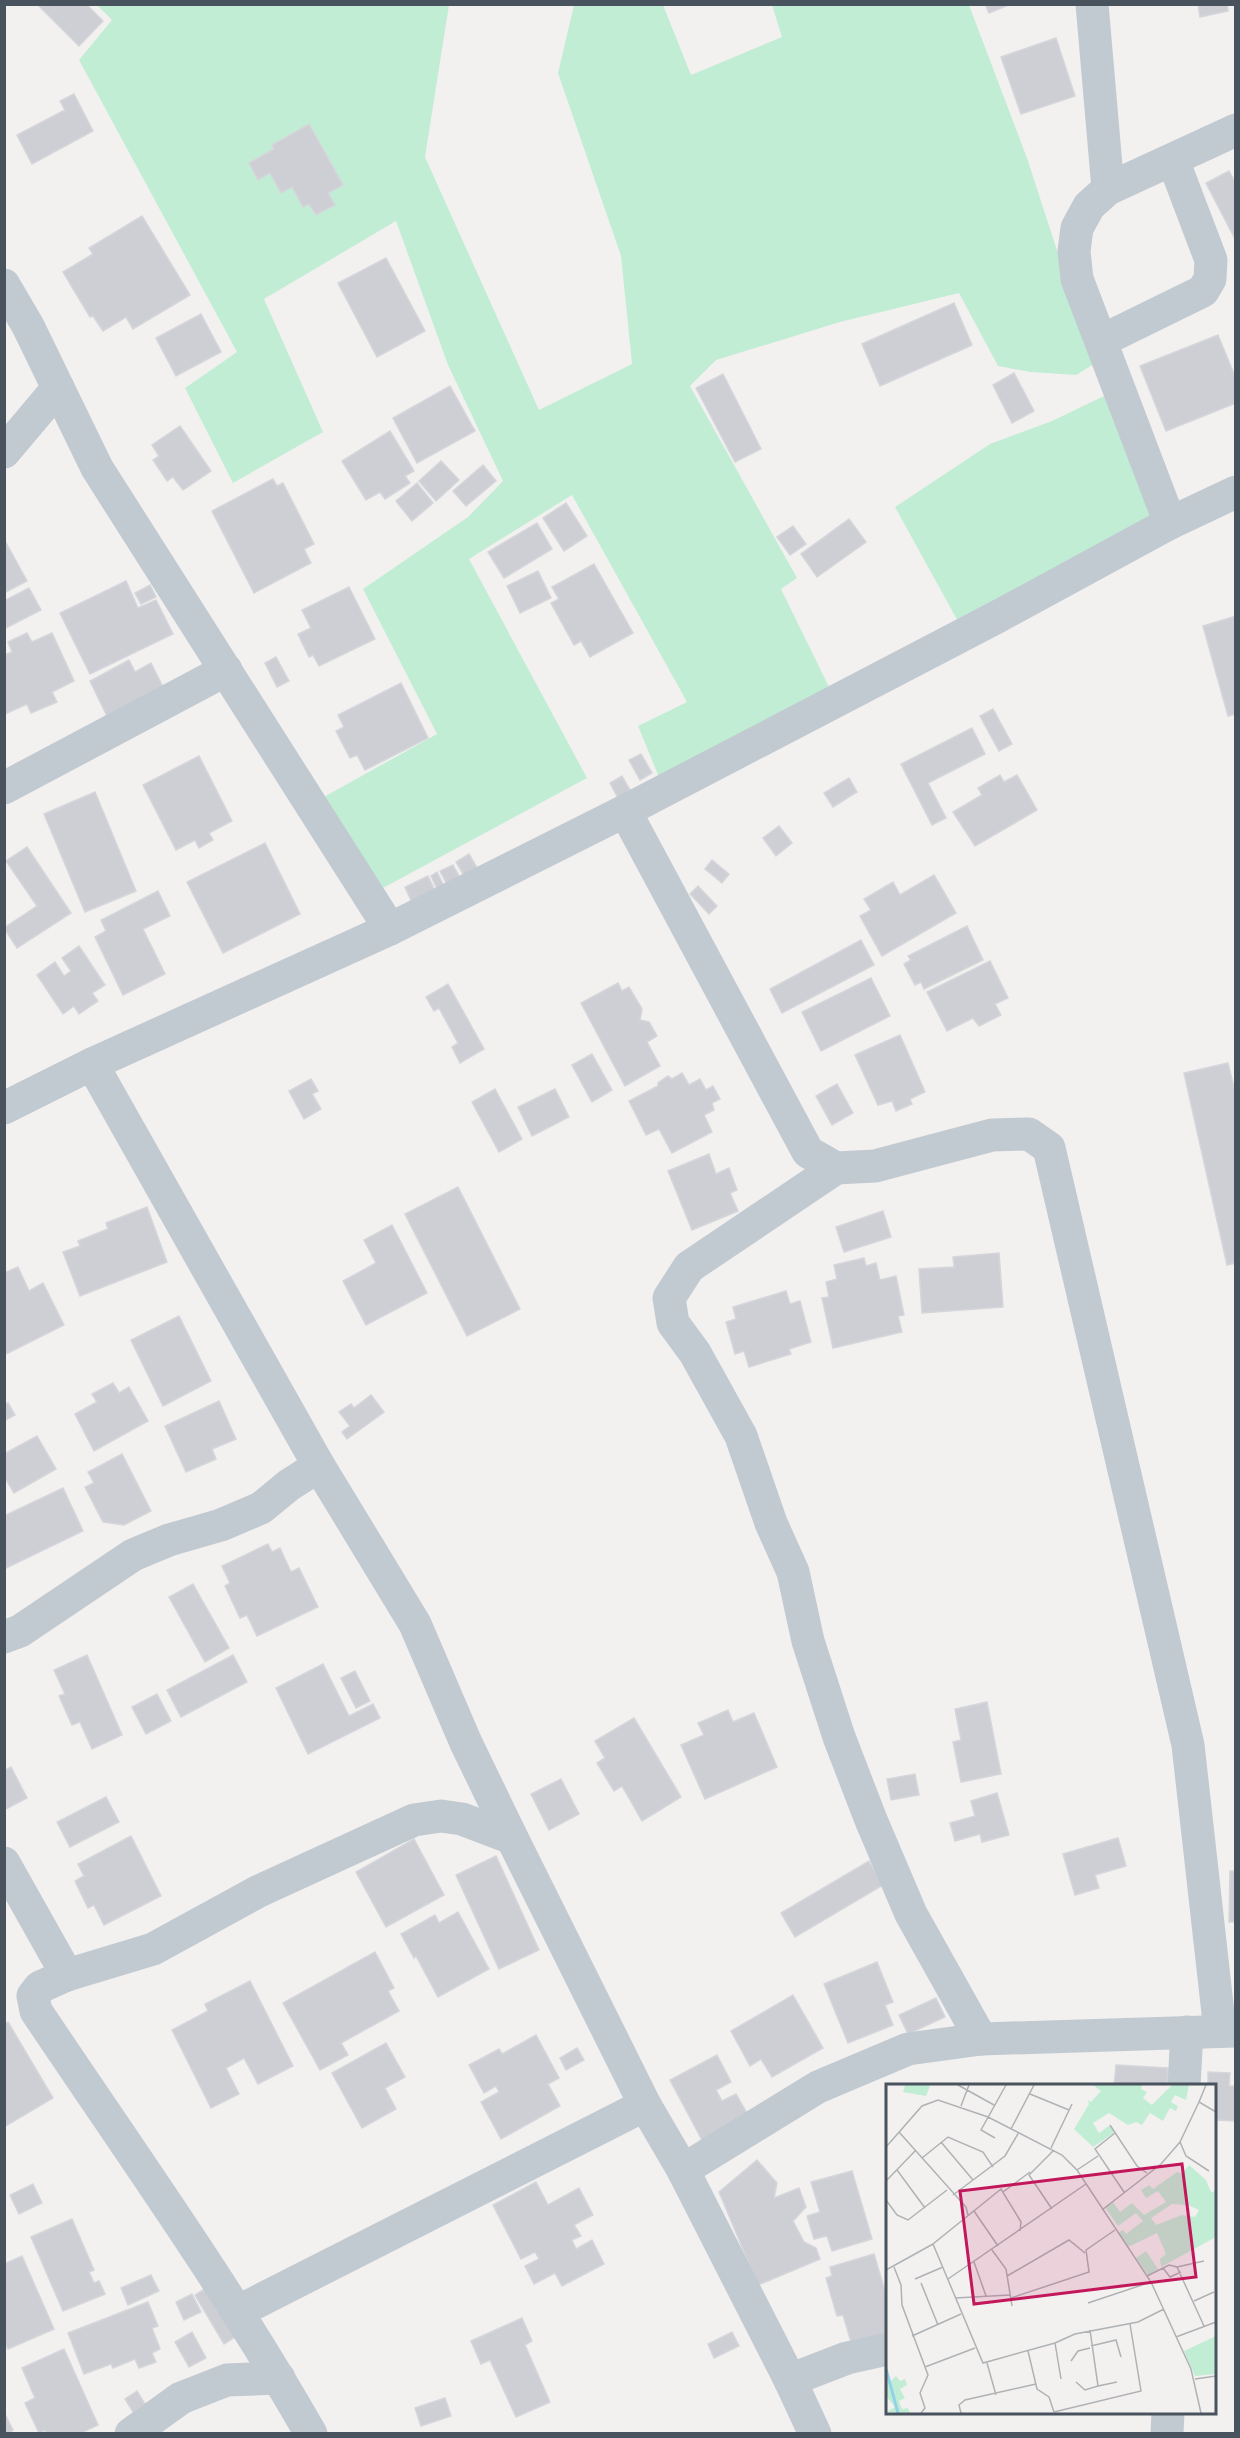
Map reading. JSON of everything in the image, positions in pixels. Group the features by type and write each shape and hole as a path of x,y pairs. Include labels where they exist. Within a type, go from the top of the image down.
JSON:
{"street":[{"path":"1092,4 1108,189"},
{"path":"1170,523 1077,279 1074,251 1077,228 1089,206 1108,189 1236,130"},
{"path":"1101,341 1203,291 1210,279 1211,260 1173,159"},
{"path":"4,285 98,468 390,929"},
{"path":"4,452 58,388"},
{"path":"4,1108 92,1064 390,929 625,811 997,617 1170,523 1236,492"},
{"path":"4,788 226,670"},
{"path":"625,811 808,1152 836,1168"},
{"path":"92,1064 319,1466 415,1624 466,1743 512,1838 645,2105 683,2170 815,2433"},
{"path":"683,2170 818,2087 908,2049 981,2039 1228,2031 1188,1745 1049,1149 1029,1134 992,1135 875,1166 836,1168 689,1267 669,1298 673,1323 694,1353 741,1436 771,1523 793,1572 807,1641 870,1820 911,1914 981,2039"},
{"path":"4,1637 20,1631 133,1554 169,1540 221,1525 261,1508 289,1485 319,1466"},
{"path":"310,2433 279,2378 237,2312 36,2011 33,1996 40,1987 67,1975 153,1949 259,1891 414,1820 441,1816 451,1817 512,1838"},
{"path":"4,1863 67,1975"},
{"path":"1184,2084 1187,2032"},
{"path":"237,2312 645,2105"},
{"path":"790,2380 847,2358 886,2349"},
{"path":"131,2433 181,2398 227,2380 279,2378"},
{"path":"1167,2433 1168,2414"}],"green space":[{"path":"97,5 449,5 425,157 539,410 632,364 621,256 558,73 574,5 663,5 691,75 782,37 772,5 969,5 1027,158 1094,364 1076,375 1031,372 998,366 959,293 840,322 716,360 690,386 797,578 781,589 832,693 663,787 638,726 687,702 572,495 469,559 587,778 370,895 322,798 437,734 363,589 468,517 503,481 448,365 396,221 264,299 323,432 233,483 185,388 237,352 79,60 112,20"},
{"path":"1106,395 1161,514 960,625 895,507 990,444 1052,421"}],"building":[{"path":"37,4 86,4 103,21 79,46"},
{"path":"985,4 1011,4 989,13"},
{"path":"1198,4 1227,4 1228,11 1200,17"},
{"path":"1056,38 1075,96 1021,114 1001,57"},
{"path":"74,94 93,131 32,164 17,135 65,110 60,101"},
{"path":"309,124 343,185 328,193 335,205 316,215 309,204 303,207 292,187 281,193 270,173 258,180 249,163 274,149 272,145"},
{"path":"1229,171 1236,184 1236,241 1206,183"},
{"path":"142,216 190,295 133,329 126,317 103,331 93,316 90,317 63,272 93,254 89,248"},
{"path":"386,258 425,331 377,357 338,283"},
{"path":"954,303 972,345 880,386 862,344"},
{"path":"201,314 221,352 176,376 156,338"},
{"path":"1218,335 1236,379 1236,403 1166,431 1140,366"},
{"path":"1014,373 1034,411 1012,423 993,385"},
{"path":"723,374 761,449 735,462 696,388"},
{"path":"450,386 475,431 417,463 393,418"},
{"path":"180,426 211,471 183,490 173,477 167,481 153,460 159,456 152,445"},
{"path":"390,431 414,471 405,476 410,483 385,499 380,492 366,500 342,461"},
{"path":"441,461 459,480 436,501 419,481"},
{"path":"483,465 496,481 466,506 453,491"},
{"path":"273,479 277,486 283,483 314,544 304,549 311,563 254,593 212,511"},
{"path":"417,483 433,503 412,521 396,501"},
{"path":"566,503 587,536 564,551 543,518"},
{"path":"849,519 866,542 817,577 801,554"},
{"path":"537,523 552,549 504,578 488,552"},
{"path":"793,526 806,544 790,555 777,537"},
{"path":"4,539 27,581 4,593"},
{"path":"594,564 633,633 590,657 581,641 574,645 551,603 559,599 552,587"},
{"path":"538,571 551,598 520,613 507,586"},
{"path":"126,581 138,608 156,600 173,634 90,674 60,613"},
{"path":"150,585 156,597 141,604 135,593"},
{"path":"349,587 375,639 319,666 313,655 309,657 298,634 311,628 302,610"},
{"path":"29,588 41,610 4,629 4,601"},
{"path":"1236,616 1236,714 1228,716 1203,626"},
{"path":"27,633 32,642 52,633 74,681 52,692 57,702 31,713 27,704 5,714 4,655 12,652 8,642"},
{"path":"276,657 289,681 277,687 265,663"},
{"path":"129,660 135,672 151,663 163,687 107,716 90,681"},
{"path":"401,683 428,738 365,770 357,755 350,758 336,731 344,727 338,715"},
{"path":"993,709 1012,744 999,751 980,716"},
{"path":"972,728 985,754 928,783 946,818 932,825 901,764"},
{"path":"641,754 652,773 640,780 629,760"},
{"path":"199,756 232,821 209,833 213,840 199,848 195,840 176,850 143,785"},
{"path":"1000,775 1004,782 1017,775 1037,810 975,846 953,812 982,795 978,788"},
{"path":"622,776 630,790 618,798 610,783"},
{"path":"849,778 857,792 833,807 824,793"},
{"path":"95,792 136,891 85,912 44,814"},
{"path":"779,826 792,843 776,856 763,838"},
{"path":"265,843 300,914 223,953 187,882"},
{"path":"27,847 71,913 17,948 4,928 37,906 6,861"},
{"path":"469,854 480,873 467,881 456,862"},
{"path":"712,860 729,874 722,883 705,869"},
{"path":"453,865 463,883 450,890 440,871"},
{"path":"437,872 447,892 440,895 431,876"},
{"path":"934,875 956,913 882,956 860,916 871,910 864,899 893,882 900,895"},
{"path":"428,876 437,895 414,907 405,887"},
{"path":"698,886 717,906 709,914 690,894"},
{"path":"158,891 170,916 143,929 165,974 123,995 95,937 106,931 101,920"},
{"path":"967,926 983,960 924,989 921,982 915,985 904,964 911,960 908,956"},
{"path":"861,940 874,965 782,1013 770,989"},
{"path":"79,946 105,985 92,993 98,1001 79,1014 74,1006 63,1014 37,975 55,962 64,976 71,971 62,958"},
{"path":"990,961 1008,998 995,1004 1001,1015 979,1026 973,1018 947,1031 927,992"},
{"path":"871,978 890,1016 821,1051 802,1012"},
{"path":"618,983 622,991 629,987 642,1009 640,1020 649,1022 657,1036 647,1042 660,1066 625,1086 581,1003"},
{"path":"448,984 484,1049 460,1063 452,1047 458,1043 439,1008 434,1011 426,997"},
{"path":"900,1035 925,1092 910,1099 912,1104 896,1111 892,1101 878,1105 855,1055"},
{"path":"592,1054 612,1090 592,1102 572,1065"},
{"path":"1228,1063 1236,1096 1236,1263 1227,1265 1184,1073"},
{"path":"682,1073 689,1085 700,1079 706,1090 713,1086 720,1099 712,1103 714,1110 704,1115 712,1132 672,1153 659,1129 646,1135 629,1101 658,1086 658,1083 668,1076 672,1079"},
{"path":"311,1079 318,1091 312,1094 321,1109 304,1119 289,1091"},
{"path":"837,1084 853,1113 832,1125 816,1096"},
{"path":"495,1089 522,1139 499,1152 472,1102"},
{"path":"555,1089 569,1117 532,1136 518,1107"},
{"path":"709,1154 716,1174 729,1168 737,1190 730,1193 738,1211 692,1230 668,1171"},
{"path":"458,1187 520,1309 467,1336 405,1214"},
{"path":"147,1207 167,1262 80,1296 63,1252 80,1246 78,1241 108,1229 106,1223"},
{"path":"883,1211 891,1237 844,1252 836,1227"},
{"path":"392,1225 427,1293 366,1325 343,1281 376,1263 364,1240"},
{"path":"999,1253 1003,1307 922,1313 919,1269 954,1267 953,1257"},
{"path":"864,1258 866,1266 876,1263 880,1280 896,1276 904,1315 898,1316 902,1332 833,1348 822,1298 829,1297 826,1282 837,1279 834,1265"},
{"path":"18,1267 29,1291 43,1283 64,1325 4,1355 4,1273"},
{"path":"786,1291 790,1304 800,1301 811,1342 789,1349 791,1354 749,1367 744,1351 735,1354 726,1322 736,1319 733,1307"},
{"path":"179,1316 211,1381 163,1406 131,1340"},
{"path":"113,1383 119,1393 129,1387 148,1421 94,1451 75,1414 97,1402 92,1394"},
{"path":"371,1395 384,1412 347,1439 342,1432 350,1426 339,1412 351,1404 354,1408"},
{"path":"219,1401 236,1439 212,1449 216,1459 186,1472 165,1426"},
{"path":"8,1403 15,1415 4,1421 4,1405"},
{"path":"37,1436 56,1469 14,1493 4,1476 4,1454"},
{"path":"122,1454 151,1511 124,1525 103,1522 85,1487 94,1483 88,1472"},
{"path":"63,1488 83,1531 4,1569 4,1516"},
{"path":"268,1544 272,1552 280,1548 291,1572 299,1568 318,1607 257,1636 247,1615 240,1618 225,1586 230,1583 222,1566"},
{"path":"193,1584 229,1648 205,1662 169,1597"},
{"path":"87,1655 122,1735 92,1749 80,1722 72,1725 59,1696 65,1694 54,1670"},
{"path":"233,1655 247,1682 181,1717 167,1690"},
{"path":"323,1664 349,1716 373,1704 380,1718 308,1754 276,1688"},
{"path":"355,1671 370,1701 356,1708 341,1678"},
{"path":"157,1694 171,1721 146,1734 132,1707"},
{"path":"987,1702 1001,1774 961,1782 953,1742 961,1740 955,1709"},
{"path":"728,1710 733,1722 754,1713 777,1767 705,1799 681,1745 704,1735 698,1723"},
{"path":"634,1718 681,1797 642,1821 622,1786 614,1791 597,1763 605,1758 595,1741"},
{"path":"11,1767 27,1798 6,1809 4,1771"},
{"path":"915,1774 919,1795 891,1800 887,1779"},
{"path":"561,1779 579,1814 549,1830 531,1794"},
{"path":"997,1793 1009,1835 982,1842 980,1834 955,1841 950,1823 975,1816 971,1801"},
{"path":"106,1797 119,1822 70,1847 57,1822"},
{"path":"131,1836 161,1896 104,1925 94,1905 88,1908 75,1881 84,1876 78,1864"},
{"path":"1118,1838 1126,1866 1095,1875 1099,1888 1075,1895 1063,1854"},
{"path":"414,1839 444,1895 386,1927 356,1872"},
{"path":"496,1856 539,1950 499,1969 456,1875"},
{"path":"869,1861 883,1885 795,1937 781,1913"},
{"path":"1230,1871 1236,1871 1236,1922 1229,1922"},
{"path":"458,1912 489,1969 438,1997 401,1934 435,1915 439,1923"},
{"path":"375,1952 394,1988 388,1991 399,2011 341,2043 348,2055 320,2070 283,2003"},
{"path":"877,1962 893,2002 885,2005 893,2025 848,2043 824,1984"},
{"path":"250,1981 293,2066 258,2084 244,2058 226,2068 239,2094 211,2108 172,2030 208,2011 205,2004"},
{"path":"793,1995 823,2048 772,2077 761,2059 750,2066 731,2031"},
{"path":"936,1998 945,2017 908,2034 899,2015"},
{"path":"8,2022 53,2098 4,2127 4,2024"},
{"path":"536,2035 559,2078 548,2084 560,2106 501,2139 481,2102 499,2092 496,2086 484,2093 469,2065 499,2049 502,2054"},
{"path":"386,2043 405,2077 385,2088 396,2109 362,2128 332,2073"},
{"path":"577,2048 584,2060 566,2070 560,2058"},
{"path":"717,2055 731,2082 716,2090 722,2101 736,2094 749,2117 703,2142 670,2080"},
{"path":"1116,2065 1168,2068 1167,2084 1114,2084"},
{"path":"1208,2072 1230,2073 1229,2086 1236,2086 1236,2121 1216,2120 1216,2084 1208,2084"},
{"path":"757,2160 777,2183 774,2198 799,2188 806,2207 793,2221 804,2242 816,2248 820,2259 758,2285 719,2192"},
{"path":"852,2171 872,2239 832,2251 827,2236 814,2239 807,2216 820,2212 811,2182"},
{"path":"536,2182 548,2205 579,2188 593,2215 574,2225 581,2236 572,2240 576,2249 592,2240 604,2264 562,2286 555,2273 534,2284 525,2266 539,2259 535,2252 521,2259 493,2205"},
{"path":"33,2184 42,2203 19,2214 10,2195"},
{"path":"72,2219 94,2270 89,2272 94,2283 99,2281 105,2294 63,2311 31,2237"},
{"path":"874,2254 886,2294 886,2343 854,2352 843,2315 837,2316 826,2278 832,2276 830,2267"},
{"path":"22,2256 54,2329 8,2349 4,2340 4,2264"},
{"path":"151,2275 159,2291 128,2305 121,2288"},
{"path":"211,2285 240,2334 224,2344 195,2295"},
{"path":"192,2294 201,2312 184,2320 176,2302"},
{"path":"148,2302 158,2326 152,2328 160,2349 152,2353 156,2362 139,2368 135,2359 113,2368 111,2364 84,2374 68,2333"},
{"path":"522,2318 532,2341 525,2345 550,2402 516,2417 490,2360 481,2364 471,2341"},
{"path":"192,2332 206,2358 189,2367 175,2342"},
{"path":"732,2332 739,2346 714,2358 708,2344"},
{"path":"64,2349 98,2425 79,2434 47,2434 45,2430 39,2433 25,2403 35,2398 22,2368"},
{"path":"137,2391 145,2404 133,2412 125,2399"},
{"path":"445,2398 451,2416 421,2426 415,2408"},
{"path":"5,2414 13,2430 7,2434 4,2434"}]}
